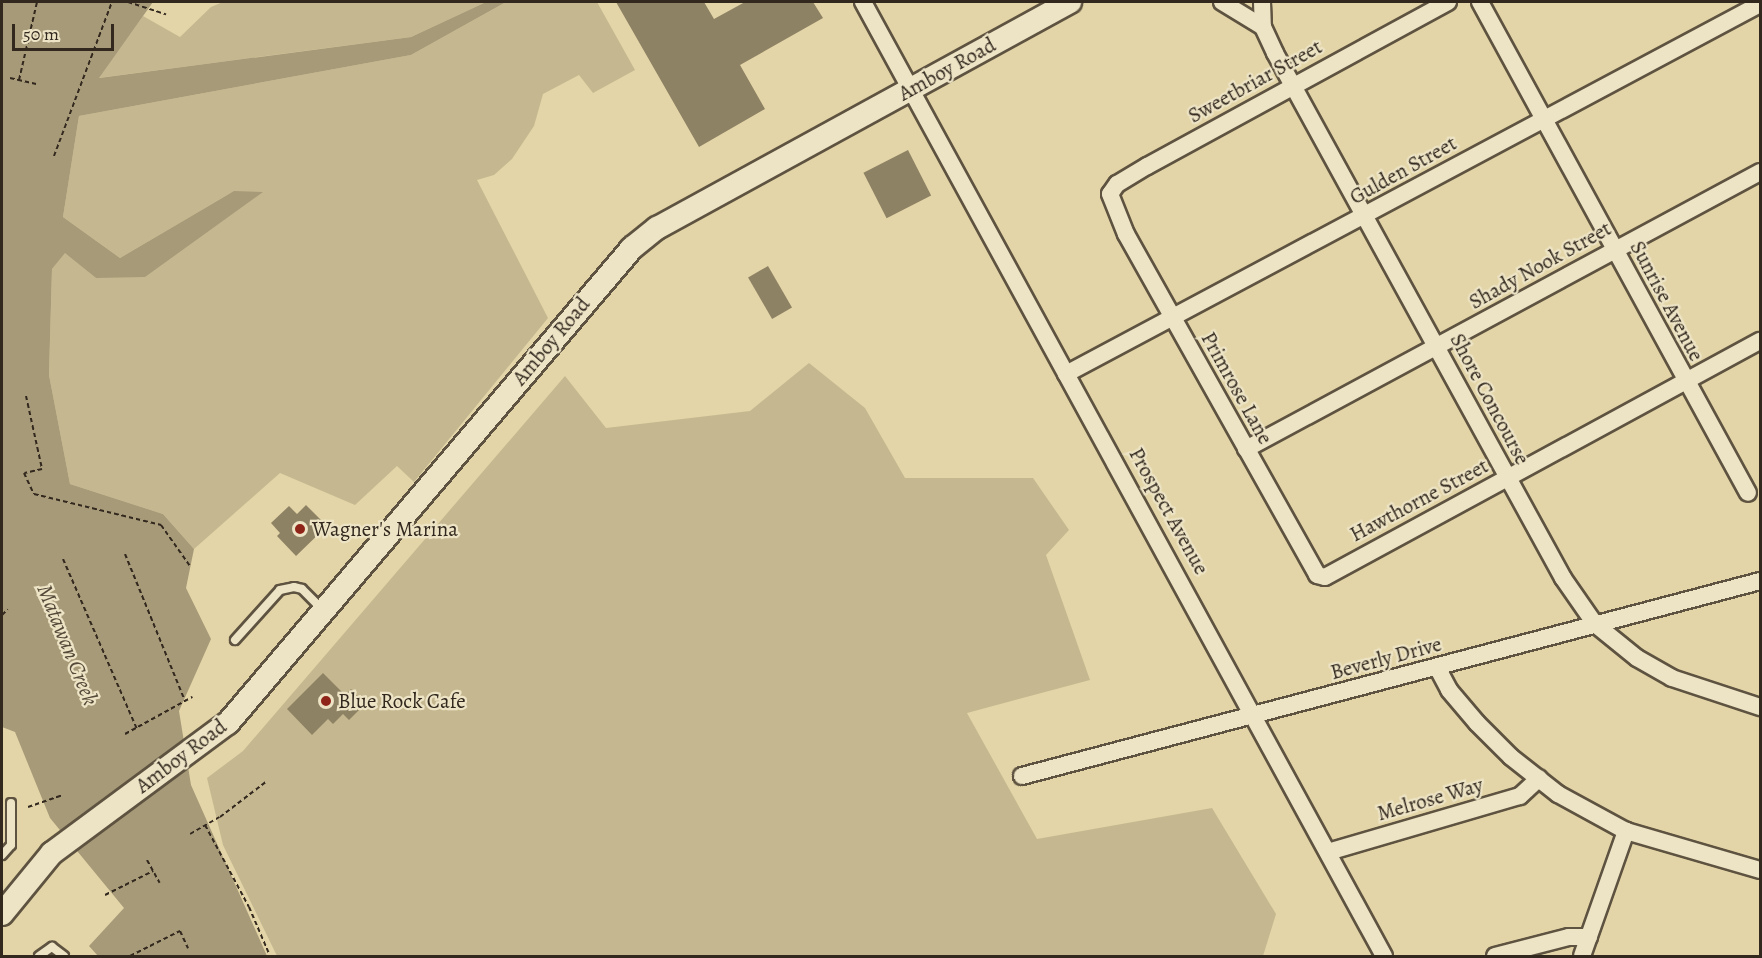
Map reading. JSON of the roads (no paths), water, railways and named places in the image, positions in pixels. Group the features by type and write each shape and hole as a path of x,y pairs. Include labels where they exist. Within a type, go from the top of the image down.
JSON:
{"main road":[{"name":"Amboy Road","path":"2,914 52,853 190,754 228,723 632,248 657,228 1070,2"}],"street":[{"name":"Prospect Avenue","path":"864,2 1255,715 1384,957"},
{"path":"1222,2 1263,27"},
{"name":"Shore Concourse","path":"1262,2 1263,27 1507,478 1563,578 1595,624 1637,658 1672,678 1761,706"},
{"name":"Sweetbriar Street","path":"1118,218 1110,194 1117,184 1294,84 1448,2"},
{"name":"Sunrise Avenue","path":"1480,2 1545,117 1614,250 1748,493"},
{"name":"Gulden Street","path":"1066,374 1173,320 1545,117 1761,4"},
{"name":"Shady Nook Street","path":"1246,449 1761,172"},
{"name":"Primrose Lane","path":"1118,218 1313,570 1321,577"},
{"name":"Hawthorne Street","path":"1321,577 1761,341"},
{"name":"Beverly Drive","path":"1022,776 1761,581"},
{"path":"1437,667 1449,690 1477,723 1558,794 1626,831 1761,870"},
{"name":"Melrose Way","path":"1328,852 1520,796 1539,778"},
{"path":"1582,957 1626,831"},
{"path":"1495,957 1569,937 1589,937"}],"lane":[{"path":"234,640 280,590 294,587 302,590 325,611"},
{"path":"2,855 11,846 11,803"},
{"path":"39,957 52,947 64,957"}],"water":[{"name":"Matawan Creek","path":"2,2 153,2 99,78 411,37 486,2 506,2 411,55 79,116 63,217 120,258 234,191 263,192 145,277 96,278 65,253 52,269 49,375 70,484 163,514 194,549 186,588 211,639 179,711 191,785 267,956 98,956 89,946 124,908 50,818 15,732 2,727"}],"place":[{"name":"Wagner's Marina","path":"300,529"},
{"name":"Blue Rock Cafe","path":"326,701"}]}
